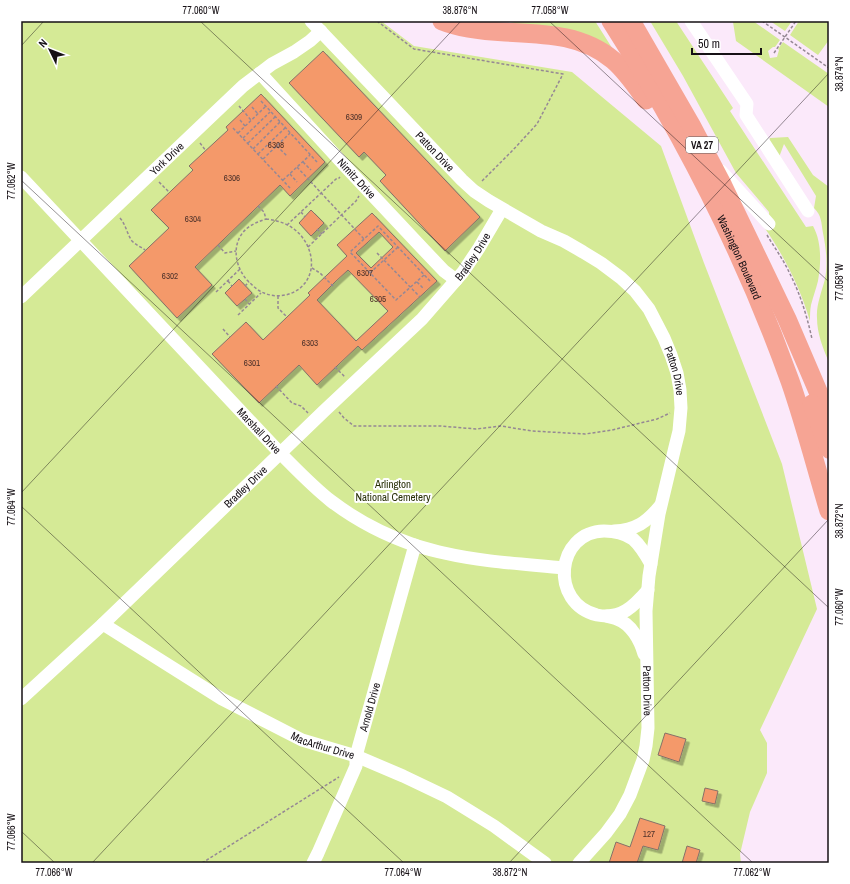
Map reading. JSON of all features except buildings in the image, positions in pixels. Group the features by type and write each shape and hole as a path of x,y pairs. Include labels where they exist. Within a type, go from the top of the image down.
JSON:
{"highway":[{"path":"442,21 469,29 532,33 563,37 587,44 605,54 622,69 638,88 675,150 710,195"},
{"path":"478,21 502,21"},
{"name":"Washington Boulevard","path":"611,21 663,108 710,195 753,287 778,349 800,412 829,511"},
{"name":"Washington Boulevard","path":"631,21 707,154 787,319 829,416"},
{"path":"765,274 781,322 802,374 829,450"},
{"path":"800,412 822,461 829,483"}],"lane":[{"name":"Patton Drive","path":"311,21 456,174 474,191 541,232 564,242 601,263 635,291 649,309 664,338 677,373 681,408 676,447 654,542 646,611 648,728 646,746 643,760 630,795 620,814 606,833 579,863"},
{"path":"691,21 747,104 746,115 808,211"},
{"name":"York Drive","path":"21,297 243,86 260,72 310,41 320,31"},
{"name":"Nimitz Drive","path":"260,72 418,244 444,271 456,280"},
{"path":"707,154 769,224"},
{"name":"Marshall Drive","path":"21,177 280,453 331,501 349,513 379,529 415,545 432,550 467,558 564,568"},
{"name":"Bradley Drive","path":"21,699 103,624 352,384 422,319 456,280 479,248 502,209"},
{"path":"647,663 642,647 636,636 623,622 616,618 591,613 574,601 567,589 564,568 571,549 584,537 601,531 627,529 643,523 662,505"},
{"path":"610,531 626,535 633,540 639,545 651,564"},
{"name":"Arnold Drive","path":"313,863 356,761 415,545"},
{"path":"605,616 616,615 626,611 635,605 648,590"},
{"name":"MacArthur Drive","path":"103,624 222,700 302,740 356,761 403,776 447,797 494,826 545,863"}],"path":[{"path":"377,21 414,49 563,74 537,124 483,179 474,191"},
{"path":"762,21 829,68"},
{"path":"774,53 796,21"},
{"path":"261,101 317,162"},
{"path":"238,133 266,106"},
{"path":"252,107 258,114"},
{"path":"243,111 251,120"},
{"path":"243,138 270,112"},
{"path":"248,144 275,117"},
{"path":"240,120 245,126"},
{"path":"253,149 280,122"},
{"path":"233,128 290,188"},
{"path":"258,154 285,128"},
{"path":"263,159 290,133"},
{"path":"277,146 287,156"},
{"path":"283,180 310,155"},
{"path":"303,162 311,170"},
{"path":"297,167 364,239"},
{"path":"152,173 169,192"},
{"path":"290,174 297,182"},
{"path":"287,225 336,179 341,177"},
{"path":"308,247 356,202 359,196"},
{"path":"258,206 264,212 266,219"},
{"path":"113,209 122,220 130,237 145,250"},
{"path":"301,212 305,217"},
{"path":"266,219 277,220 295,230 302,236 311,253 312,268 308,278 304,284 293,293 278,296 262,293 249,282 237,262 236,251 242,234 248,227 266,219"},
{"path":"424,275 396,300 350,252 378,226 430,281"},
{"path":"317,229 322,234"},
{"path":"218,245 225,252 236,251"},
{"path":"370,273 398,247"},
{"path":"377,253 420,297"},
{"path":"312,268 320,273 334,287"},
{"path":"216,292 240,269"},
{"path":"227,281 232,286"},
{"path":"244,286 249,282"},
{"path":"417,282 423,288"},
{"path":"238,315 262,293"},
{"path":"278,296 278,308 287,317"},
{"path":"245,299 250,304"},
{"path":"223,329 230,337"},
{"path":"335,367 352,384"},
{"path":"276,386 292,403 301,406 315,420"},
{"path":"332,404 344,418 354,426 441,426 476,429 501,426 532,431 585,434 612,430 657,419 681,408"},
{"path":"202,863 356,761"}],"green space":[{"name":"Arlington National Cemetery","path":"21,21 381,21 414,46 572,72 661,146 704,263 782,464 817,609 760,730 767,743 767,773 750,812 740,854 741,863 21,863"},
{"path":"520,21 595,21 621,62 499,25"},
{"path":"650,21 676,21 733,108 730,111 806,227 813,226 818,239 820,267 811,307 810,321 791,272 764,227 769,218 769,212 736,173 683,76"},
{"path":"753,21 780,40 775,47 768,51 770,58 777,57 778,49 783,42 829,74 829,107 736,41 733,22"},
{"path":"770,21 792,21 785,31"},
{"path":"799,21 824,21 829,24 829,40 818,55 790,35"},
{"path":"788,137 813,175 829,187 829,362 821,341 817,324 817,308 825,279 826,262 821,219 814,208 816,196 784,144 778,160 769,140 770,138"}]}
